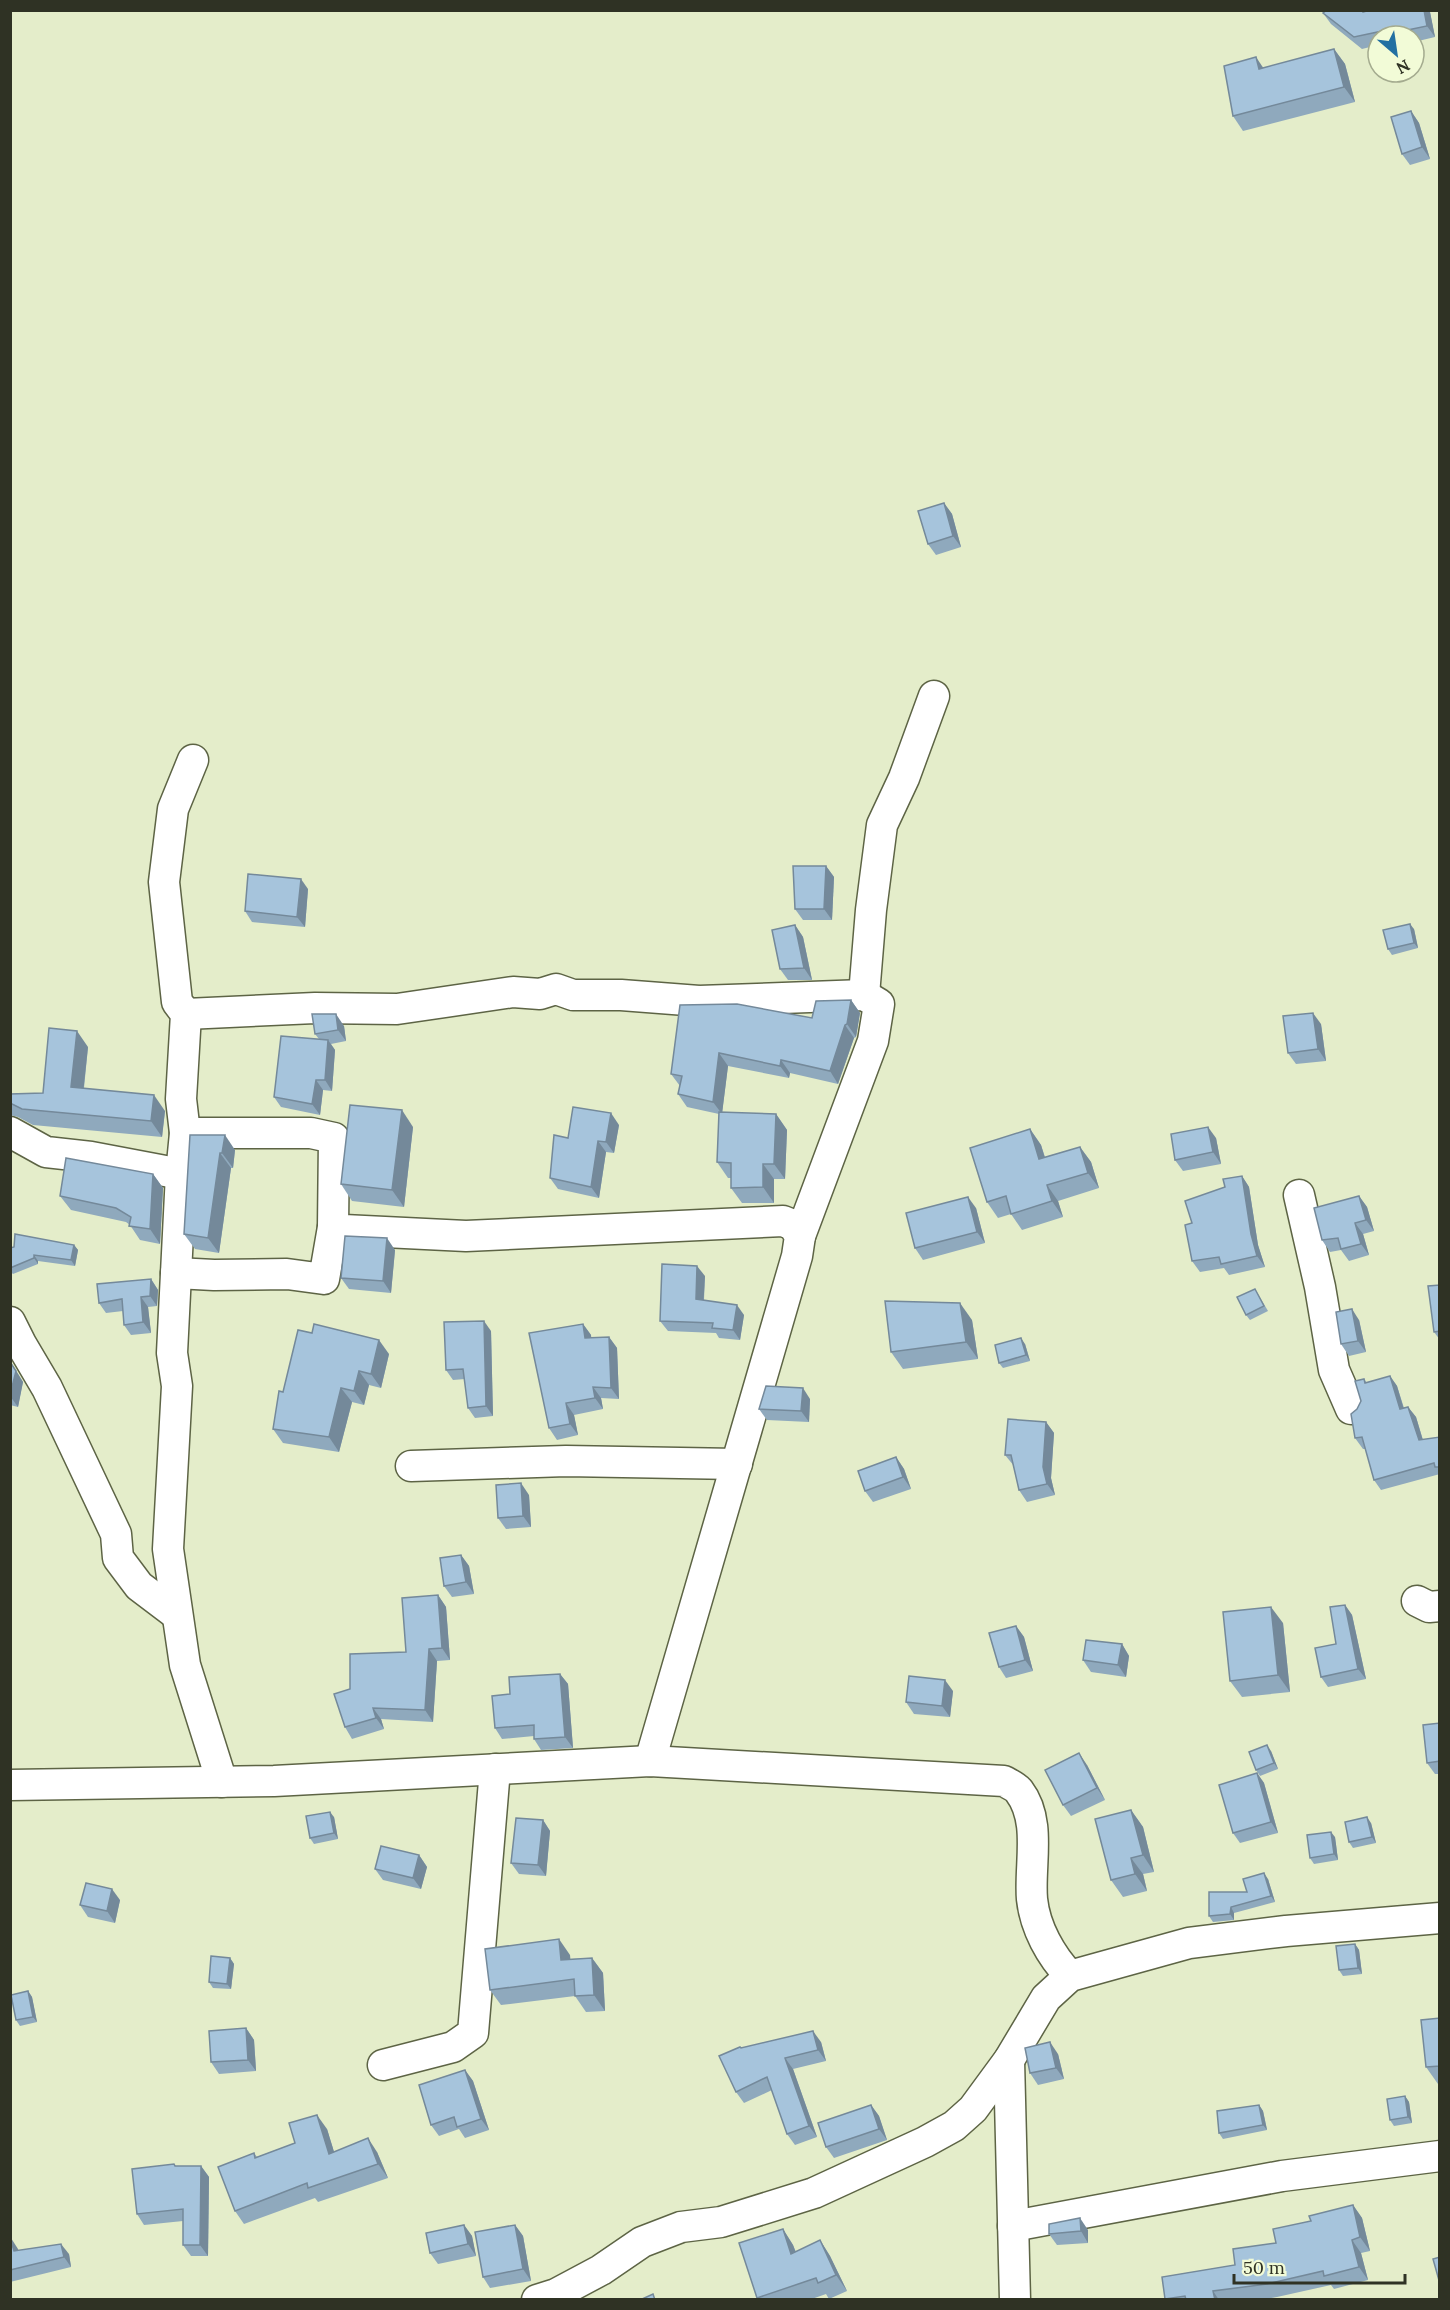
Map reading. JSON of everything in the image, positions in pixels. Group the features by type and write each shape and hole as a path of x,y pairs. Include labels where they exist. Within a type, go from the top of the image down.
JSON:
{"street":[{"path":"864,995 871,910 882,825 904,778 934,696"},
{"path":"193,760 173,808 164,882 177,1002 186,1014 181,1099 185,1133 172,1353 177,1386 168,1549 185,1665 222,1782"},
{"path":"186,1014 315,1008 397,1009 513,992 540,994 556,989 573,994 621,994 699,1001 864,995 879,1004 873,1041 800,1236 797,1256 651,1761"},
{"path":"10,1132 46,1152 91,1157 181,1174"},
{"path":"176,1273 287,1274 324,1279 333,1227 334,1138 311,1133 185,1133"},
{"path":"1299,1195 1320,1287 1334,1370 1351,1409"},
{"path":"333,1227 344,1230 466,1236 783,1221 793,1225 800,1236"},
{"path":"10,1322 46,1388 116,1534 118,1558 139,1586 176,1614"},
{"path":"411,1466 566,1461 737,1464"},
{"path":"10,1785 222,1782 651,1761 1004,1781 1018,1790 1027,1806 1032,1825 1032,1901 1049,1949 1056,1961 1070,1976"},
{"path":"383,2065 453,2047 473,2033 495,1769"},
{"path":"537,2300 556,2294 601,2270 642,2242 681,2226 703,2226 721,2222 814,2193 925,2142 954,2126 973,2109 1009,2060 1046,1998 1070,1976 1189,1943 1286,1931 1440,1918"},
{"path":"1009,2060 1015,2300"},
{"path":"1013,2226 1282,2176 1440,2156"}],"building":[{"path":"1327,10 1362,10 1363,12 1424,10 1427,26 1426,24 1366,24 1366,34 1354,37 1323,13"},
{"path":"1334,49 1344,87 1233,116 1224,66 1256,57 1259,69"},
{"path":"1411,111 1422,147 1402,154 1391,117"},
{"path":"944,503 953,536 928,544 918,511"},
{"path":"793,866 826,866 824,909 795,909"},
{"path":"248,874 301,879 297,917 245,911"},
{"path":"1410,924 1414,943 1388,949 1383,930"},
{"path":"795,925 804,968 780,969 772,930"},
{"path":"851,1000 847,1024 830,1071 781,1060 780,1066 719,1053 713,1102 678,1094 682,1076 671,1074 680,1005 737,1004 812,1018 816,1001"},
{"path":"1313,1013 1318,1049 1288,1053 1283,1016"},
{"path":"312,1014 336,1014 338,1030 315,1034"},
{"path":"49,1028 77,1031 71,1087 154,1095 151,1121 22,1109 10,1103 10,1094 43,1093"},
{"path":"281,1036 328,1040 325,1080 316,1080 312,1104 274,1097"},
{"path":"350,1105 402,1110 392,1190 341,1184"},
{"path":"573,1107 611,1113 606,1142 598,1141 591,1187 550,1178 554,1135 568,1138"},
{"path":"719,1112 776,1114 774,1164 763,1164 763,1187 731,1188 731,1163 717,1162"},
{"path":"1208,1127 1213,1152 1175,1160 1171,1134"},
{"path":"1030,1129 1039,1159 1080,1147 1088,1173 1047,1185 1052,1201 1011,1214 1006,1196 987,1202 970,1148"},
{"path":"190,1135 225,1135 222,1153 220,1153 208,1238 184,1234"},
{"path":"66,1158 153,1174 150,1229 129,1226 131,1217 116,1208 60,1196"},
{"path":"1242,1176 1251,1234 1257,1256 1221,1264 1219,1257 1192,1261 1185,1225 1192,1223 1185,1201 1225,1187 1223,1179"},
{"path":"1359,1196 1366,1220 1355,1223 1361,1244 1341,1249 1338,1238 1322,1240 1314,1208"},
{"path":"968,1197 977,1232 915,1248 906,1213"},
{"path":"15,1234 74,1245 71,1260 34,1255 34,1258 10,1268 10,1248 14,1247"},
{"path":"345,1236 387,1238 383,1281 341,1278"},
{"path":"662,1264 697,1266 696,1299 737,1305 733,1330 712,1328 713,1323 660,1321"},
{"path":"151,1279 150,1296 141,1297 143,1322 124,1325 122,1299 99,1303 97,1284"},
{"path":"1440,1285 1440,1331 1434,1332 1428,1286"},
{"path":"1255,1289 1264,1306 1246,1315 1237,1297"},
{"path":"885,1301 960,1303 966,1342 891,1352"},
{"path":"1352,1309 1358,1341 1341,1344 1336,1312"},
{"path":"484,1321 486,1406 468,1408 463,1369 446,1370 444,1322"},
{"path":"314,1324 379,1340 371,1374 359,1371 354,1391 341,1388 329,1437 273,1429 279,1391 283,1392 298,1330 312,1333"},
{"path":"583,1324 585,1338 609,1337 611,1388 593,1387 595,1398 566,1403 570,1424 549,1428 529,1333"},
{"path":"1021,1338 1026,1355 999,1363 995,1345"},
{"path":"10,1362 16,1371 10,1395"},
{"path":"1390,1376 1400,1409 1408,1407 1419,1440 1440,1437 1440,1467 1435,1467 1434,1463 1374,1480 1362,1437 1355,1438 1351,1414 1361,1401 1355,1381 1364,1379 1365,1383"},
{"path":"766,1386 803,1388 801,1411 759,1409"},
{"path":"1008,1419 1046,1422 1043,1467 1047,1484 1019,1490 1011,1455 1005,1455"},
{"path":"896,1457 903,1477 865,1491 858,1471"},
{"path":"521,1483 523,1516 498,1518 496,1485"},
{"path":"461,1555 466,1582 444,1586 440,1558"},
{"path":"438,1595 442,1648 429,1649 425,1710 373,1708 376,1718 345,1727 334,1694 350,1689 350,1654 406,1652 402,1598"},
{"path":"1345,1605 1358,1669 1321,1677 1315,1648 1336,1644 1330,1607"},
{"path":"1271,1607 1278,1675 1230,1681 1223,1612"},
{"path":"1016,1626 1025,1660 999,1667 989,1633"},
{"path":"1086,1640 1122,1644 1118,1665 1083,1660"},
{"path":"560,1674 565,1737 534,1739 534,1725 495,1728 492,1696 510,1694 509,1677"},
{"path":"909,1676 945,1680 942,1706 906,1702"},
{"path":"1440,1723 1440,1761 1427,1763 1423,1725"},
{"path":"1267,1745 1274,1763 1256,1770 1249,1752"},
{"path":"1079,1753 1097,1788 1063,1805 1045,1770"},
{"path":"1257,1773 1271,1822 1233,1833 1219,1785"},
{"path":"1131,1810 1143,1855 1131,1858 1135,1874 1111,1880 1095,1819"},
{"path":"330,1812 334,1833 310,1838 306,1816"},
{"path":"1367,1817 1372,1837 1349,1842 1345,1822"},
{"path":"516,1818 543,1820 538,1865 511,1863"},
{"path":"1331,1832 1334,1854 1310,1858 1307,1835"},
{"path":"381,1846 419,1855 413,1878 375,1869"},
{"path":"1264,1873 1271,1896 1231,1907 1230,1914 1209,1916 1209,1892 1247,1892 1243,1879"},
{"path":"86,1883 112,1889 107,1911 80,1905"},
{"path":"559,1939 561,1960 592,1958 594,1995 575,1996 574,1979 490,1990 485,1949"},
{"path":"1355,1944 1358,1968 1339,1970 1336,1946"},
{"path":"211,1956 230,1958 227,1984 209,1982"},
{"path":"28,1991 33,2017 16,2020 11,1995"},
{"path":"1440,2018 1440,2066 1426,2067 1421,2020"},
{"path":"246,2028 248,2060 211,2062 209,2031"},
{"path":"813,2031 818,2050 785,2058 809,2126 787,2134 767,2077 736,2092 719,2056 740,2047"},
{"path":"1050,2042 1056,2068 1030,2073 1025,2048"},
{"path":"465,2070 481,2119 457,2127 454,2117 431,2125 419,2085"},
{"path":"1405,2096 1408,2117 1390,2120 1387,2099"},
{"path":"871,2105 879,2129 826,2147 818,2123"},
{"path":"1259,2105 1263,2125 1219,2133 1217,2111"},
{"path":"317,2115 329,2154 368,2138 378,2164 308,2188 307,2183 235,2211 218,2167 254,2153 255,2158 295,2143 289,2123"},
{"path":"174,2164 175,2166 201,2166 200,2245 183,2245 183,2209 137,2214 132,2169"},
{"path":"1353,2205 1360,2237 1352,2240 1359,2267 1324,2276 1323,2271 1267,2284 1213,2291 1215,2300 1186,2300 1185,2296 1165,2299 1162,2277 1235,2265 1233,2249 1276,2243 1273,2229 1311,2221 1309,2216"},
{"path":"1080,2218 1081,2231 1049,2234 1049,2224"},
{"path":"464,2225 468,2244 430,2253 426,2233"},
{"path":"515,2225 523,2269 483,2277 475,2232"},
{"path":"783,2229 791,2254 820,2240 836,2275 818,2283 816,2278 757,2298 739,2243"},
{"path":"10,2238 14,2251 61,2244 64,2257 10,2270"},
{"path":"1440,2257 1440,2284 1433,2259"},
{"path":"653,2294 655,2300 640,2300"}]}
